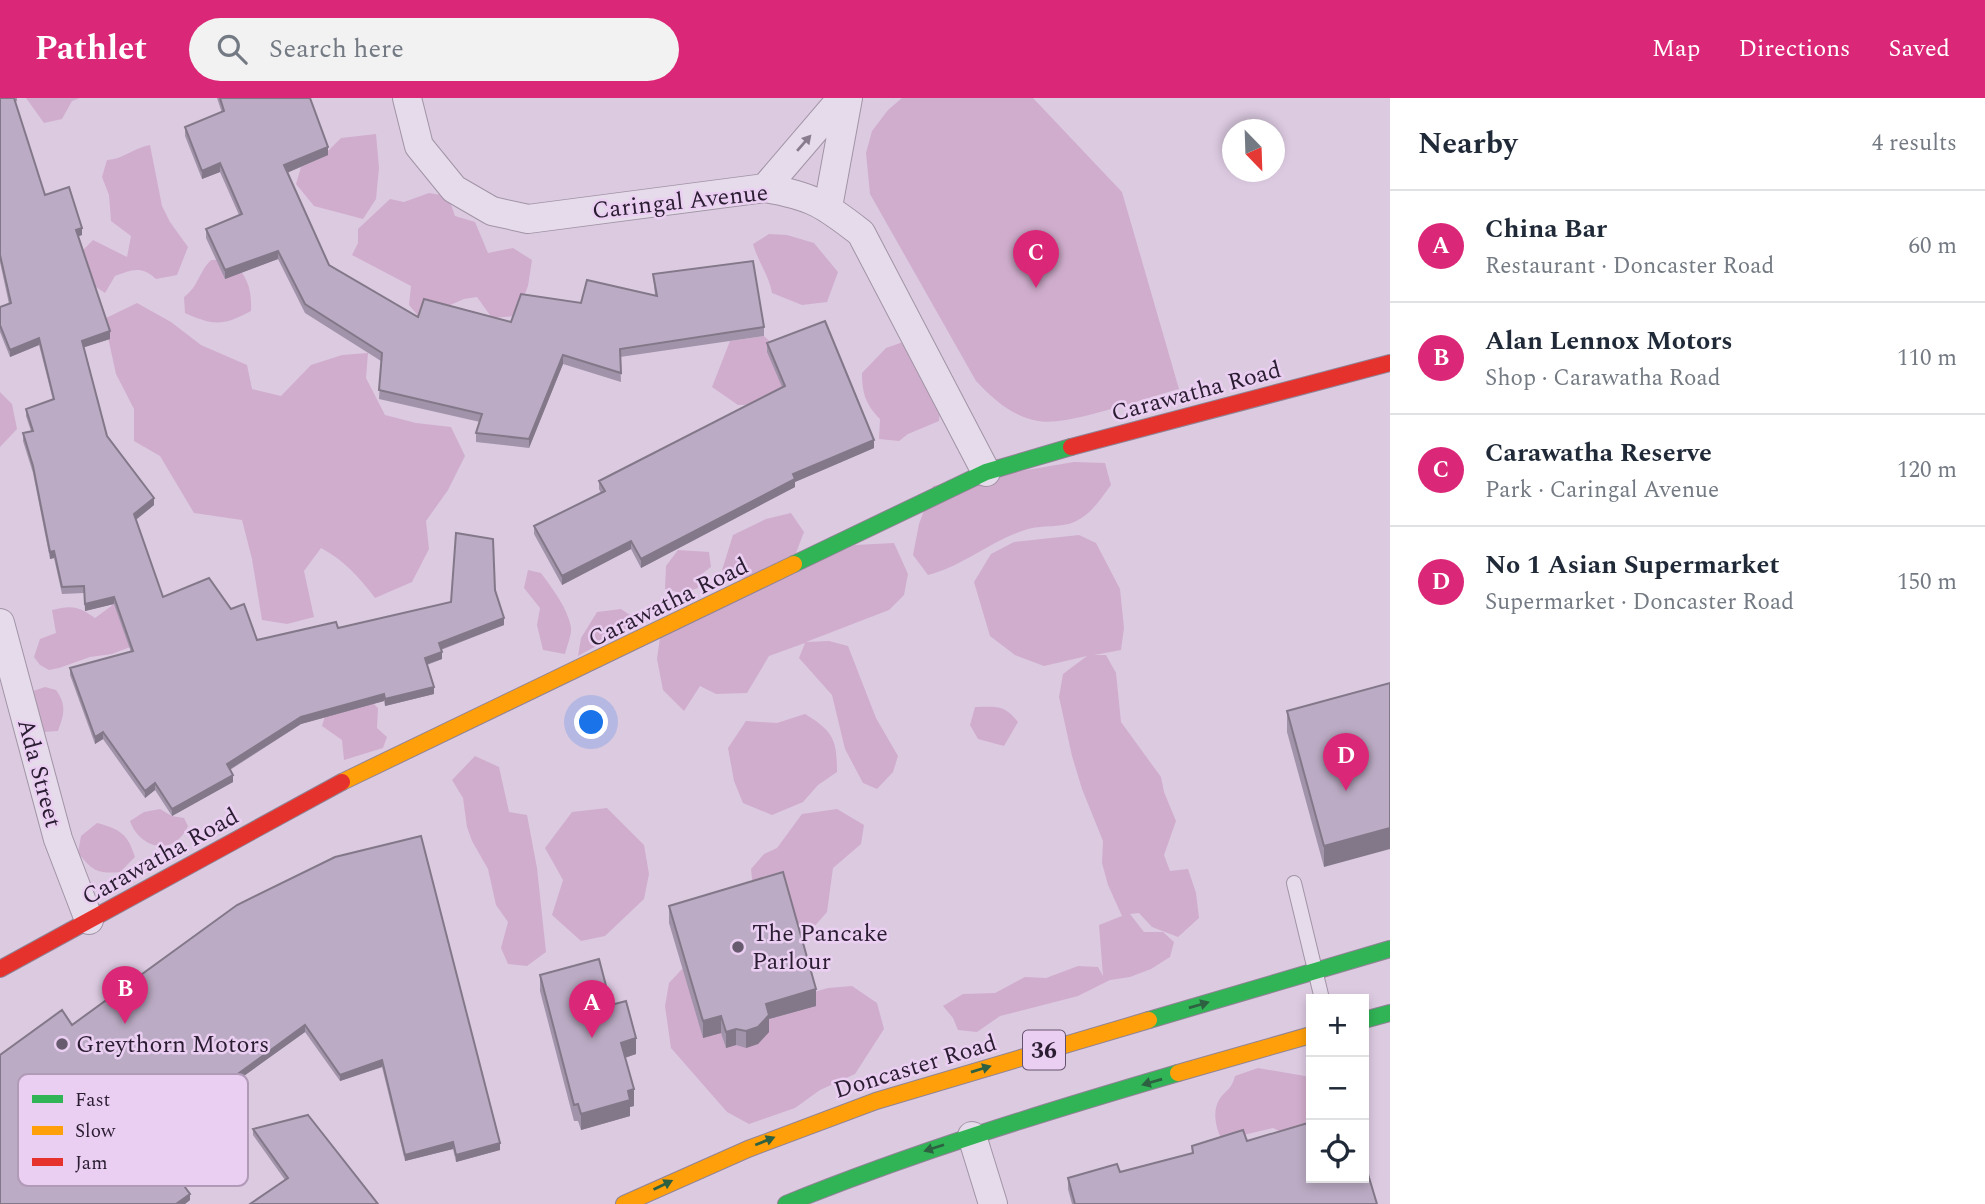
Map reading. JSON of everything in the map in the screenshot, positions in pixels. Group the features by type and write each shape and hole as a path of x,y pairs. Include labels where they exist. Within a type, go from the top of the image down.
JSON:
{"street":[{"name":"Caringal Avenue","path":"407,98 419,146 454,189 492,211 528,219 765,188 799,194 828,207 861,233 986,472"},
{"path":"765,188 842,98"},
{"path":"828,207 848,98"},
{"name":"Carawatha Road","path":"0,969 343,781 986,472 1048,453 1390,363"},
{"name":"Ada Street","path":"0,623 58,839 89,920"},
{"name":"Doncaster Road","path":"624,1204 702,1166 794,1129 876,1101 1390,949"},
{"path":"1369,1019 1390,1013"},
{"path":"786,1204 855,1175 972,1136 1306,1036"},
{"path":"972,1136 993,1204"}],"lane":[{"path":"1294,883 1321,994"}],"shaded area":[{"path":"26,98 80,98 72,101 62,119 44,123"},
{"path":"902,98 1033,98 1122,192 1179,389 1086,416 1051,422 1029,419 1012,411 976,381 870,194 866,153 872,131 888,110"},
{"path":"376,134 379,168 376,199 363,219 314,206 296,184 301,167 321,158 341,138"},
{"path":"150,145 162,206 188,247 177,275 156,279 141,270 131,271 115,276 105,293 84,279 82,251 93,240 127,257 131,236 111,221 109,195 102,177 107,160"},
{"path":"429,193 448,196 455,216 475,222 488,253 513,248 532,260 528,286 516,316 492,318 477,297 464,299 420,318 409,305 411,286 352,255 358,243 358,229 390,199 404,202"},
{"path":"769,234 787,235 814,243 838,272 827,302 802,305 772,293 753,244"},
{"path":"232,259 247,283 251,295 251,311 225,322 211,322 185,313 184,297 211,260"},
{"path":"137,303 171,322 201,345 247,365 252,389 281,396 311,365 342,355 368,353 366,378 385,415 416,423 451,427 465,456 448,490 426,521 429,549 412,582 375,598 351,570 321,548 304,571 314,617 287,624 262,620 252,559 242,520 194,513 160,456 134,441 134,409 116,374 104,319"},
{"path":"764,336 777,348 784,392 773,404 738,405 712,387 730,341"},
{"path":"903,342 942,390 939,421 908,434 899,441 879,439 880,419 866,398 862,373 886,348"},
{"path":"0,392 12,404 17,429 0,447"},
{"path":"1074,462 1105,463 1111,485 1092,509 1078,520 1066,525 1025,530 928,575 913,555 919,524 933,486"},
{"path":"791,513 804,532 796,553 744,579 722,570 733,535 766,519"},
{"path":"1079,535 1096,543 1120,589 1124,628 1121,650 1094,655 1106,655 1116,673 1121,722 1161,777 1176,821 1164,855 1170,871 1188,869 1196,893 1199,918 1178,937 1152,927 1139,913 1130,914 1144,932 1163,932 1174,942 1170,957 1151,969 1130,977 1110,980 1078,996 1000,1016 977,1032 958,1030 953,1018 943,1006 963,994 995,993 1025,977 1046,978 1078,966 1098,967 1103,976 1099,925 1122,916 1108,885 1102,863 1103,841 1082,789 1059,697 1063,674 1087,656 1044,666 1015,655 990,636 974,582 991,554 1014,542"},
{"path":"894,543 908,574 904,595 889,610 806,642 829,641 848,646 876,718 898,756 893,772 877,789 863,783 845,749 832,695 799,658 805,643 769,656 747,693 716,694 700,686 684,711 663,690 657,659 661,630 855,545"},
{"path":"678,550 709,552 711,567 699,576 698,588 682,593 665,589 666,566"},
{"path":"528,570 541,573 566,612 571,630 565,654 543,650 537,625 540,608 524,588"},
{"path":"114,604 154,638 112,654 90,657 49,670 40,665 34,657 40,639 56,633 52,610 75,608 95,618"},
{"path":"621,609 640,622 578,656 581,638 597,612"},
{"path":"45,687 56,690 62,700 63,715 58,731 43,732 28,699 33,691"},
{"path":"363,693 378,708 377,728 387,737 383,748 344,760 342,740 322,726 328,706"},
{"path":"975,707 1004,709 1018,722 1004,746 978,739 970,725"},
{"path":"805,714 832,737 837,772 818,785 803,802 772,815 743,803 734,781 728,748 746,721 777,723"},
{"path":"475,756 499,767 509,812 527,815 537,868 546,952 527,966 508,964 501,948 508,922 496,905 488,869 472,841 463,798 452,780"},
{"path":"607,808 644,845 649,874 644,899 605,936 581,941 552,915 563,880 545,848 572,812"},
{"path":"160,809 172,816 184,818 188,826 175,842 158,846 141,838 130,821 144,812"},
{"path":"837,809 864,825 861,844 833,868 827,912 813,928 793,926 753,888 751,869 764,854 777,848 802,814"},
{"path":"97,823 117,830 129,843 135,857 120,872 96,870 78,853 81,836"},
{"path":"682,969 702,986 793,998 828,988 852,986 877,1003 884,1029 855,1074 820,1090 795,1108 749,1124 727,1112 671,1048 665,1006 669,983"},
{"path":"1258,1068 1305,1076 1306,1134 1294,1138 1273,1128 1222,1140 1218,1131 1216,1110 1219,1100 1235,1076"}],"building":[{"path":"0,98 14,98 45,195 69,187 82,228 76,230 110,331 82,341 107,436 154,498 134,514 163,597 209,578 231,609 244,604 257,640 336,622 338,628 451,602 456,533 493,539 495,590 504,618 439,643 442,652 425,658 434,687 385,699 384,694 301,717 227,764 233,775 172,809 155,783 145,791 103,732 95,737 70,668 133,651 114,597 85,604 84,586 62,587 54,551 50,552 33,466 23,433 33,431 26,409 54,399 39,338 10,350 0,325 0,307 11,303 0,255"},
{"path":"220,98 310,98 328,147 284,165 329,265 418,317 424,299 511,322 521,294 581,303 587,280 657,296 653,274 753,261 764,327 620,349 621,373 563,355 529,439 476,433 482,414 379,390 382,353 305,304 278,251 225,270 206,229 242,214 220,163 202,171 185,127 224,111"},
{"path":"825,321 874,440 793,474 795,479 641,559 631,541 562,576 534,526 605,491 599,481 785,386 767,343"},
{"path":"1390,683 1390,828 1324,846 1287,711"},
{"path":"421,836 500,1143 456,1155 453,1142 405,1155 382,1060 340,1075 305,1025 238,1074 18,1074 18,1186 184,1186 190,1194 176,1204 0,1204 0,1055 62,1010 72,1025 237,905 335,857"},
{"name":"The Pancake Parlour","path":"783,872 816,989 766,1004 769,1015 758,1027 726,1032 721,1016 703,1021 669,906"},
{"path":"599,959 611,1005 626,1001 636,1038 621,1043 634,1089 628,1091 630,1100 581,1114 578,1104 574,1105 540,975"},
{"path":"308,1115 378,1204 250,1204 288,1178 253,1129"},
{"path":"1306,1123 1306,1183 1369,1183 1369,1178 1377,1204 1075,1204 1068,1178 1117,1164 1120,1172 1193,1153 1192,1146 1243,1130 1247,1141"}],"traffic: fast":[{"path":"794,564 986,472 1071,447"},
{"path":"1149,1020 1390,949"},
{"path":"1369,1019 1390,1013"},
{"path":"786,1204 980,1134 1178,1073"}],"traffic: slow":[{"path":"342,782 794,564"},
{"path":"624,1204 748,1149 876,1101 1149,1020"},
{"path":"1178,1073 1306,1036"}],"traffic: jam":[{"path":"1071,447 1390,363"},
{"path":"0,969 342,782"}],"place":[{"name":"Carawatha Reserve","path":"1036,288"},
{"name":"No 1 Asian Supermarket","path":"1346,791"},
{"name":"The Pancake Parlour","path":"738,947"},
{"name":"Alan Lennox Motors","path":"125,1024"},
{"name":"China Bar","path":"592,1038"},
{"name":"Greythorn Motors","path":"62,1044"}]}
